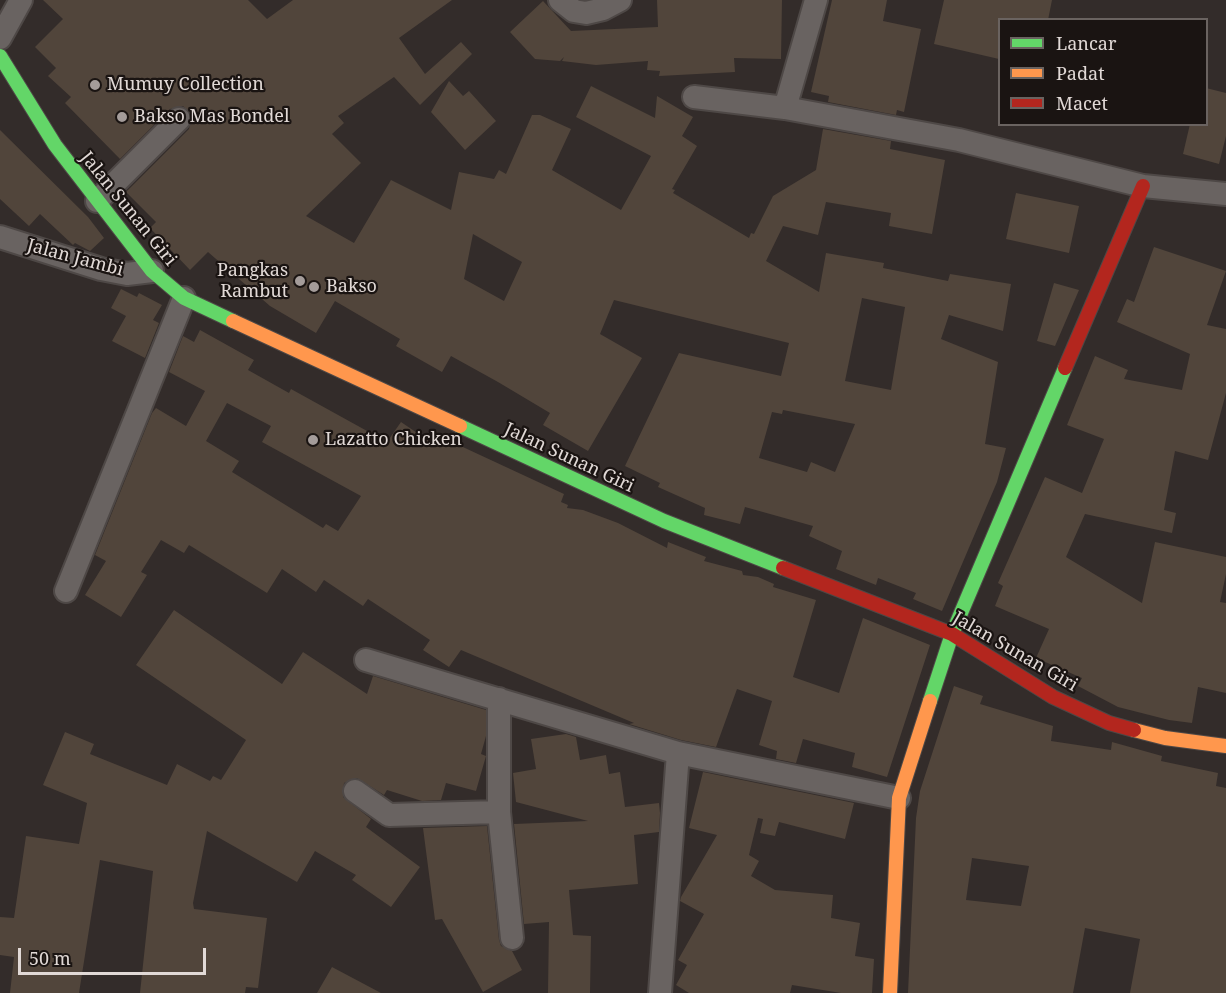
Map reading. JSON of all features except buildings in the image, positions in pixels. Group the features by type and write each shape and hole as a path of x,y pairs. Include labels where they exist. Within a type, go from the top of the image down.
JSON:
{"street":[{"path":"0,38 21,0"},
{"path":"560,0 574,11 586,13 603,9 620,0"},
{"path":"785,108 816,0"},
{"name":"Jalan Sunan Giri","path":"0,56 55,145 97,201 152,272 184,298 664,521 952,634 1053,697 1109,723 1165,738 1226,746"},
{"path":"694,97 785,108 959,140 1143,186 1226,194"},
{"path":"97,201 179,118"},
{"path":"890,993 899,798 952,634 1143,186"},
{"name":"Jalan Jambi","path":"0,237 101,269 127,274 152,272"},
{"path":"66,591 184,298"},
{"path":"366,660 678,753 899,798"},
{"path":"499,699 499,812 512,938"},
{"path":"660,993 678,753"},
{"path":"355,791 389,815 499,812"}],"traffic: fast":[{"path":"0,56 55,145 152,271 184,298 233,321"},
{"path":"930,701 952,634 1065,368"},
{"path":"460,426 664,521 783,568"}],"traffic: slow":[{"path":"233,321 460,426"},
{"path":"890,993 899,798 930,701"},
{"path":"1134,730 1165,738 1226,746"}],"traffic: jam":[{"path":"1065,368 1143,186"},
{"path":"783,568 952,634 1053,697 1109,723 1134,730"}],"place":[{"name":"Mumuy Collection","path":"95,85"},
{"name":"Bakso Mas Bondel","path":"122,117"},
{"name":"Pangkas Rambut","path":"300,281"},
{"name":"Bakso","path":"314,287"},
{"name":"Lazatto Chicken","path":"313,440"}]}
